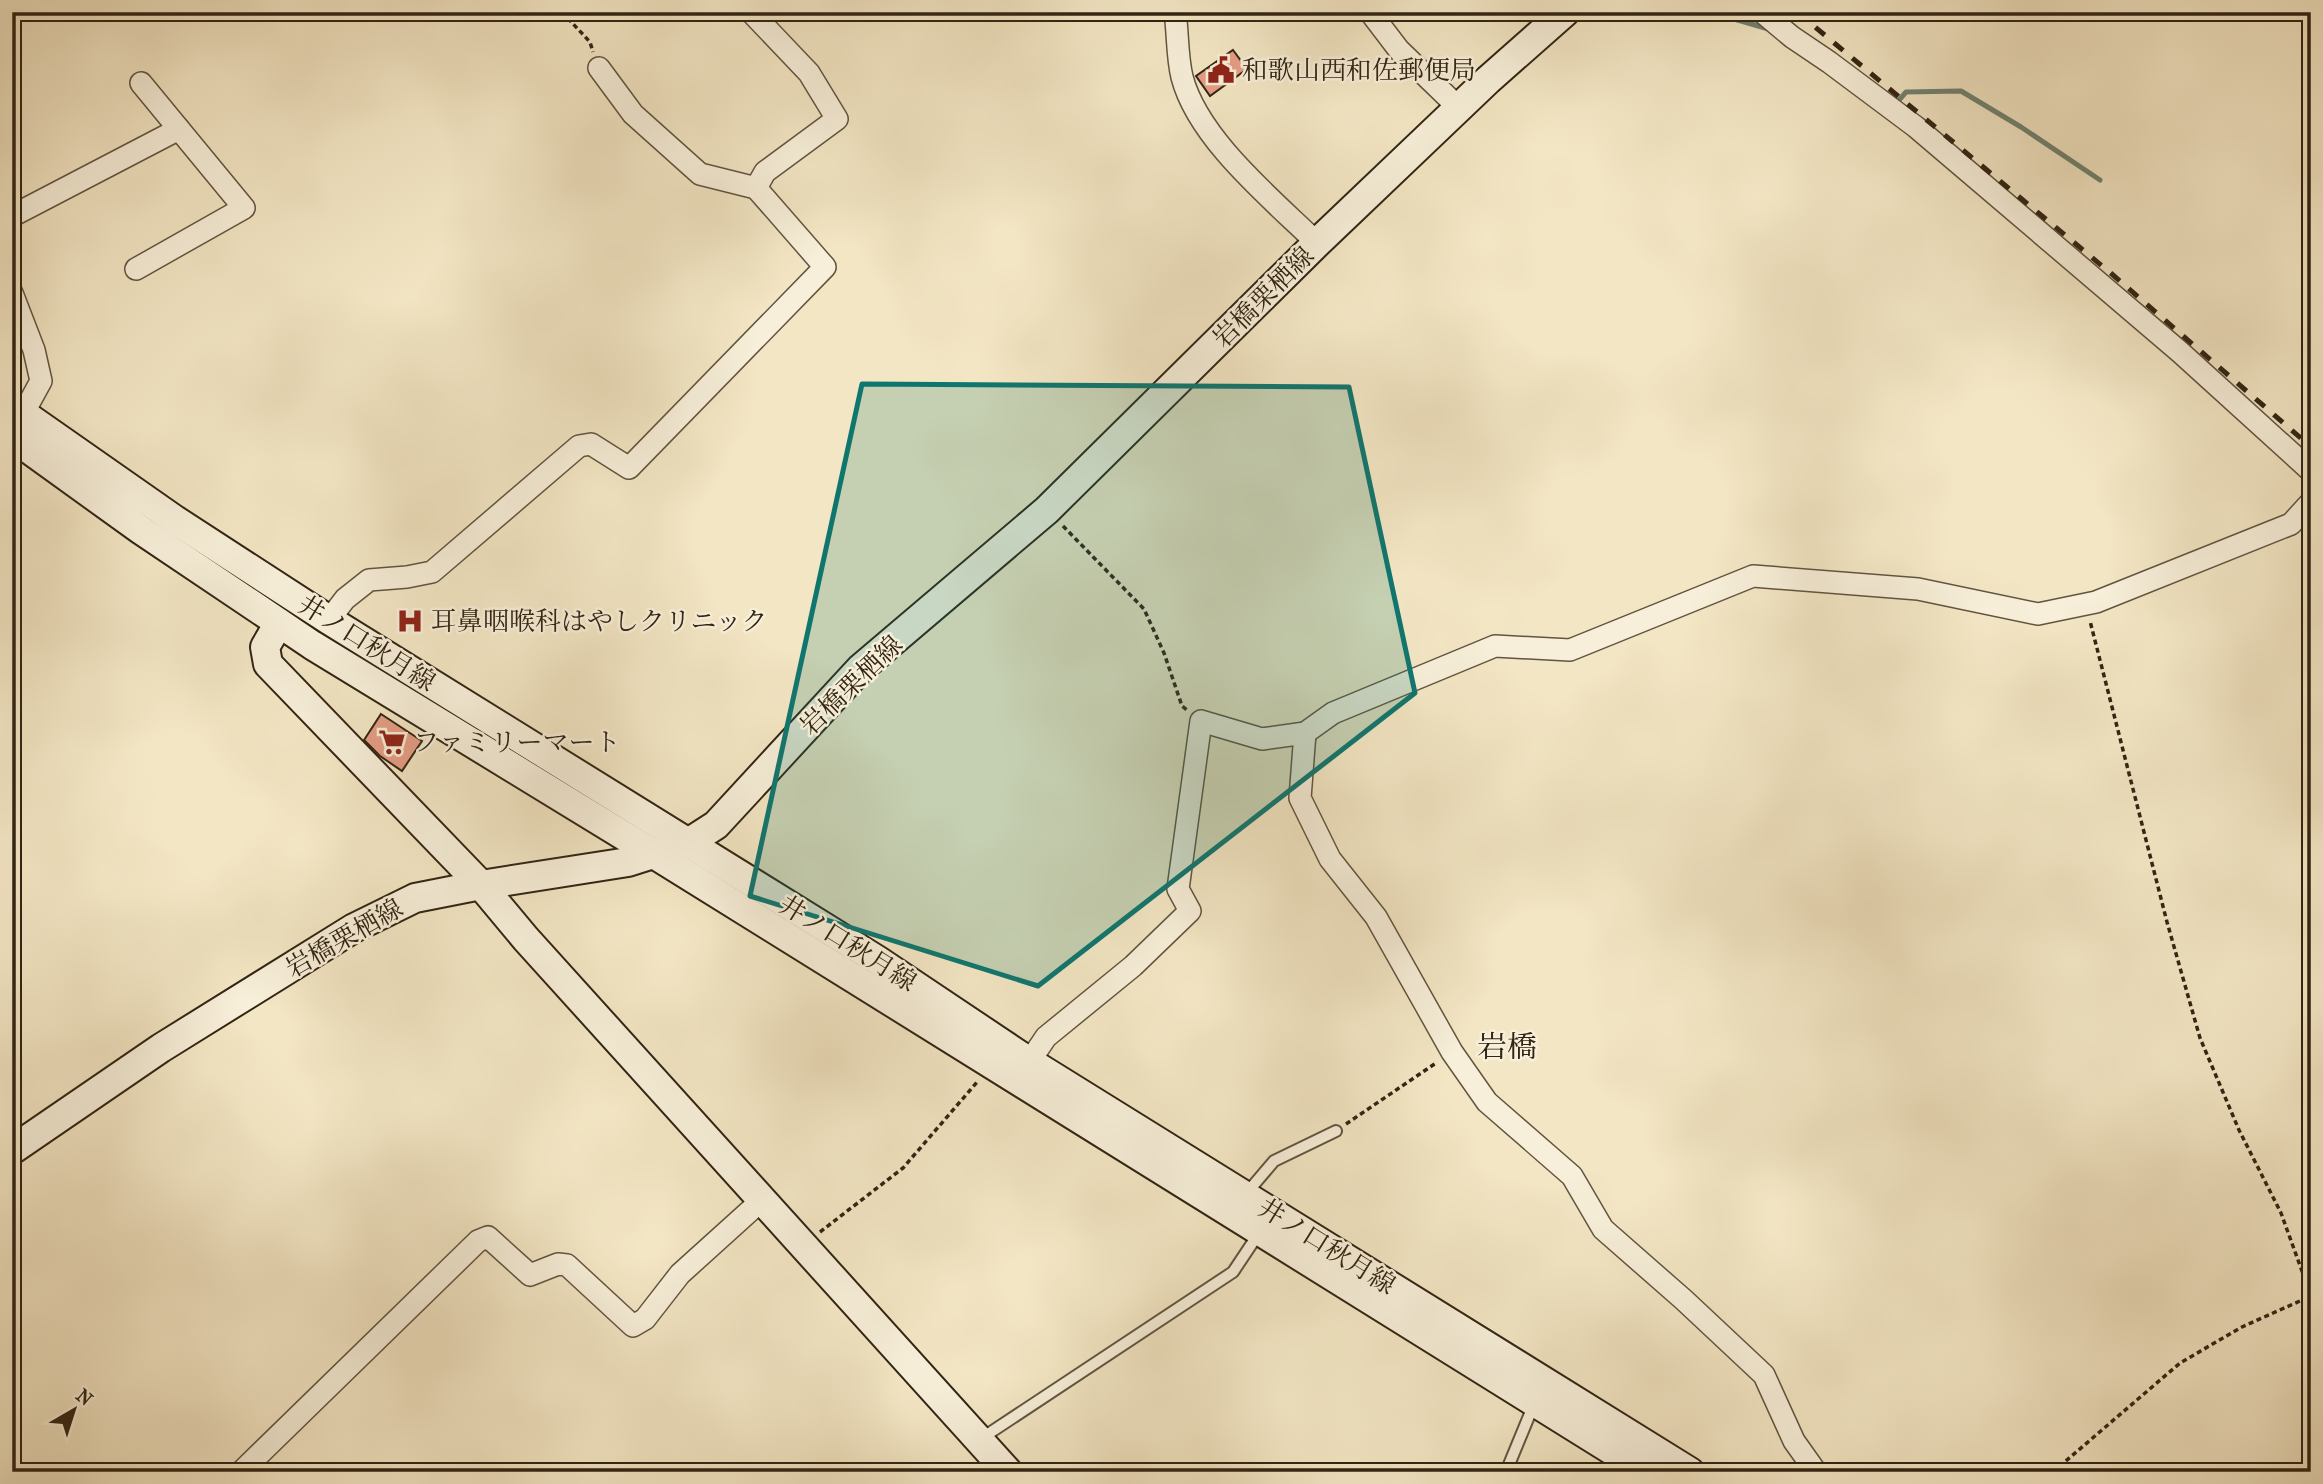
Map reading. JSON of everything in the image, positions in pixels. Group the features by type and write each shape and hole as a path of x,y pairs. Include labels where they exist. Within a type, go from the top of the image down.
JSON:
{"main road":[{"name":"岩橋栗栖線","path":"12,1150 162,1048 354,929 415,898 628,862 688,843 716,825 860,670 1047,510 1317,243 1565,12"},
{"name":"井ノ口秋月線","path":"15,421 176,520 329,620 877,960 1023,1070 1261,1230 1647,1472"},
{"name":"井ノ口秋月線","path":"15,421 142,530 279,623 992,1063 1023,1070 1245,1195 1690,1472"},
{"path":"279,623 265,647 268,664 481,885 526,939 1008,1472"}],"street":[{"path":"751,12 810,73 837,120 765,172 756,188"},
{"path":"1175,12 1182,77 1195,106 1223,151 1317,243"},
{"path":"1370,12 1399,50 1459,108"},
{"path":"1762,12 1926,136 2180,352 2311,471"},
{"path":"329,620 345,598 369,580 432,572 579,446 591,444 629,468 825,267 756,188 701,174 633,114 599,68"},
{"path":"136,269 244,208 141,83"},
{"path":"12,216 179,129"},
{"path":"12,293 34,349 41,381 15,421"},
{"path":"1023,1070 1046,1037 1133,966 1191,911 1178,888 1201,721 1262,739 1305,733 1333,713 1495,646 1570,650 1753,576 1918,589 2038,614 2095,602 2291,524 2311,502"},
{"path":"1305,733 1300,798 1330,859 1376,917 1452,1052 1487,1102 1572,1176 1603,1229 1764,1374 1794,1441 1816,1472"},
{"path":"241,1472 478,1241 488,1237 530,1275 558,1264 567,1265 633,1326 645,1320 680,1274 762,1200"}],"lane":[{"path":"1245,1195 1274,1161 1336,1131"},
{"path":"979,1440 1233,1272 1261,1230"},
{"path":"1506,1472 1535,1401"}],"path":[{"path":"562,12 590,42 599,68"},
{"path":"1047,510 1144,609 1164,653 1182,706 1201,721"},
{"path":"2053,1472 2180,1363 2242,1327 2311,1296 2281,1213 2239,1130 2200,1038 2084,604"},
{"path":"1336,1131 1452,1052"},
{"path":"803,1245 903,1168 977,1084 992,1063"}],"highlighted area":[{"path":"862,384 1349,387 1415,693 1038,986 750,896"}],"building":[{"path":"1233,50 1247,69 1210,96 1196,76"},
{"name":"ファミリーマート","path":"381,714 422,741 402,771 380,756 364,740"}],"waterway":[{"path":"1710,12 1772,30"},
{"path":"1894,106 1906,92 1961,91 2100,180"}],"railway":[{"path":"1797,12 2113,275 2311,447"}],"place":[{"name":"和歌山西和佐郵便局","path":"1221,70"},
{"name":"耳鼻咽喉科はやしクリニック","path":"410,621"},
{"name":"ファミリーマート","path":"392,742"}],"district":[{"name":"岩橋","path":"1507,1047"}]}
